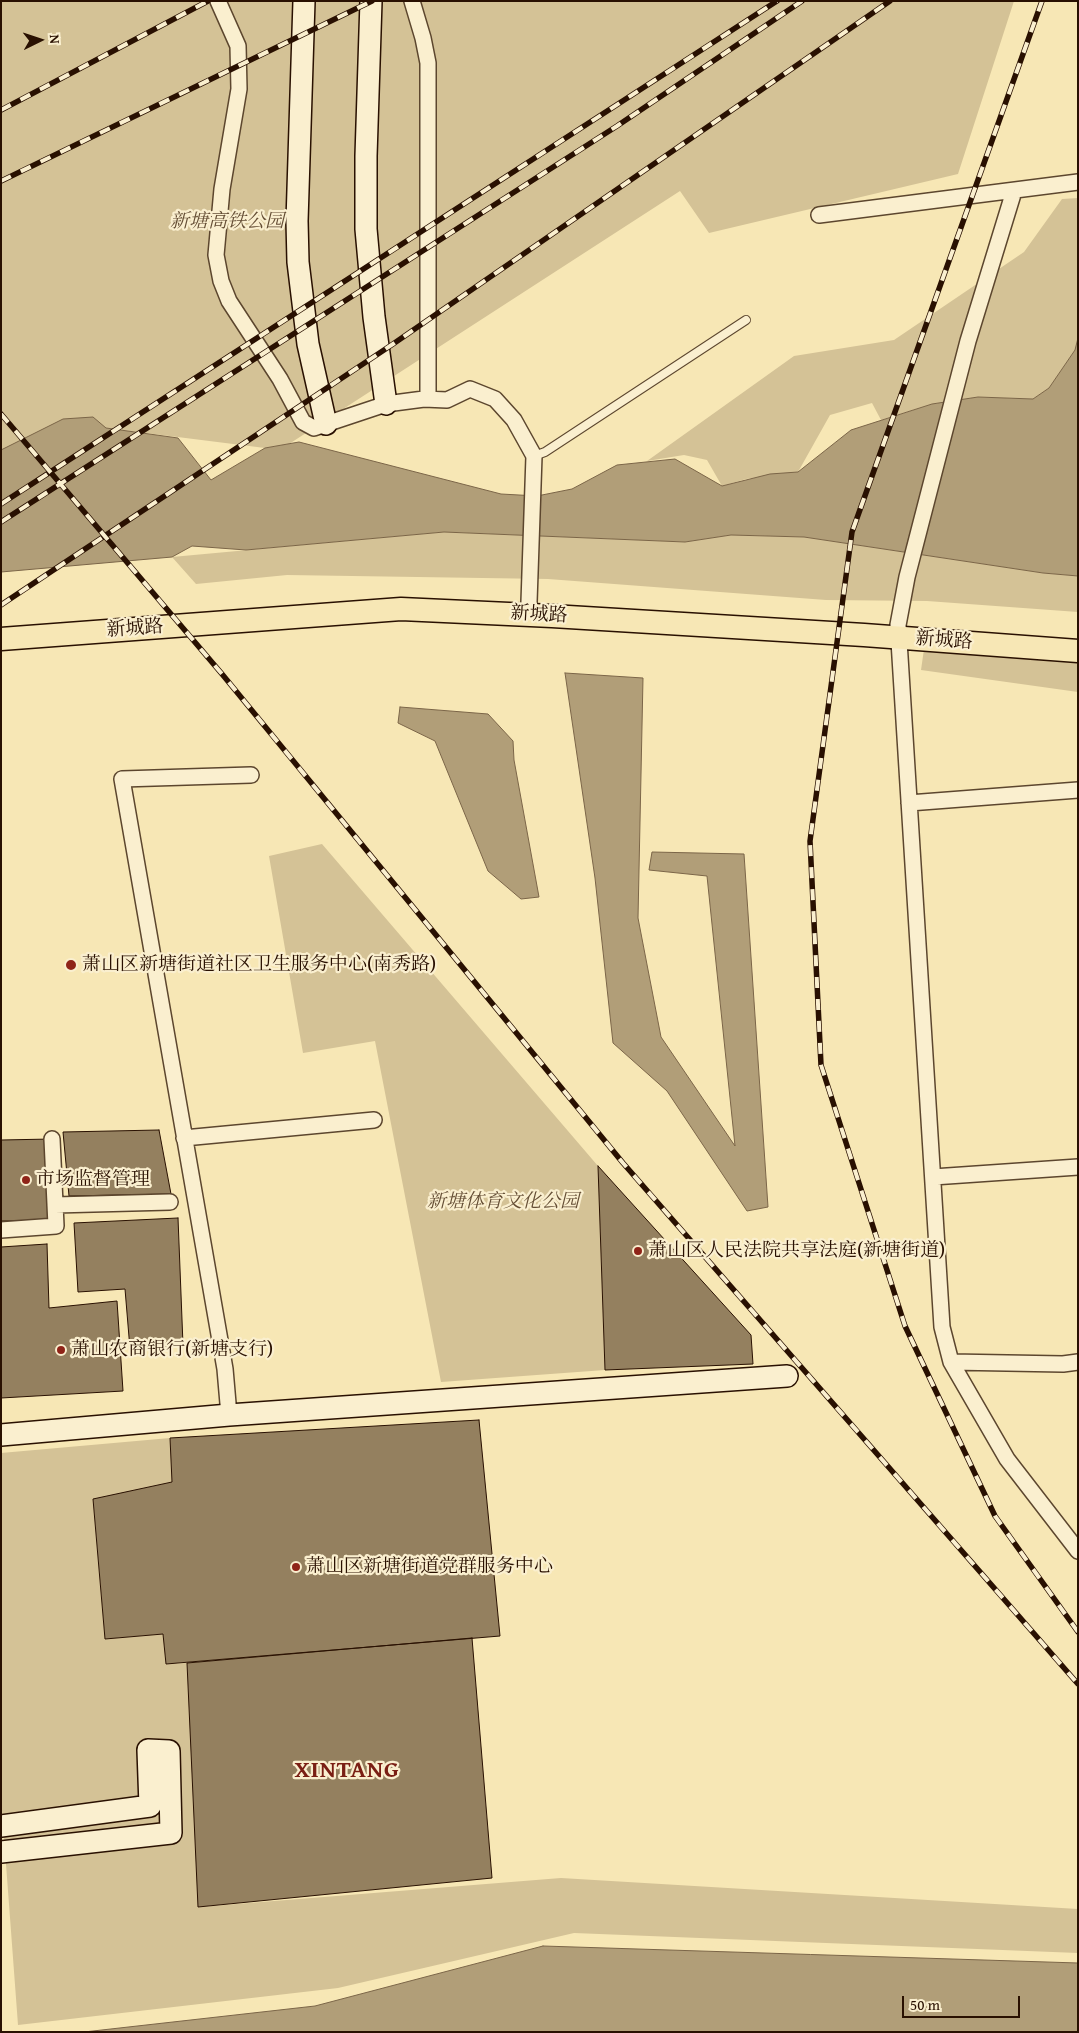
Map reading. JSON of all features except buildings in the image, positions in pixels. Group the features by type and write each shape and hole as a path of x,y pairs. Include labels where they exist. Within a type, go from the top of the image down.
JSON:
{"main road":[{"name":"新城路","path":"1,626 401,597 529,602 899,631 1078,651"},
{"name":"新城路","path":"1,639 401,609 1078,639"}],"street":[{"path":"218,1 238,46 239,80 222,189 216,254 220,281 229,301 280,379 303,422 314,428 386,404 428,399 447,400 470,389 495,399 514,420 534,456 529,602"},
{"path":"304,1 297,221 298,262 308,344 326,424"},
{"path":"371,1 366,156 366,229 374,317 386,404"},
{"path":"412,1 428,63 428,399"},
{"path":"819,215 1078,182"},
{"path":"1014,190 968,341 907,578 899,631 942,1327 950,1362 1007,1459 1078,1551"},
{"path":"229,1416 225,1369 122,779 251,775"},
{"path":"909,802 1078,790"},
{"path":"184,1138 374,1120"},
{"path":"1,1230 56,1226 52,1139"},
{"path":"933,1177 1078,1167"},
{"path":"55,1205 170,1202"},
{"path":"950,1362 1063,1364 1078,1362"},
{"path":"1,1434 787,1376"},
{"path":"1,1826 150,1806 148,1750 169,1751 171,1834 1,1852"}],"lane":[{"path":"534,456 545,452 746,320"}],"green space":[{"name":"新塘高铁公园","path":"1,1 1014,1 958,174 709,233 680,191 289,444 265,448 106,428 1,450"},
{"path":"1078,198 1078,338 1075,350 1049,388 1033,399 978,397 932,404 881,420 872,403 830,415 798,472 746,479 722,486 707,460 684,455 647,461 794,356 894,340 1024,252 1062,199"},
{"path":"444,532 685,542 731,535 804,537 1043,573 1078,576 1078,612 927,601 826,600 548,579 287,575 196,584 172,557"},
{"path":"924,649 1078,663 1078,692 921,670"},
{"name":"新塘体育文化公园","path":"322,844 598,1166 605,1370 441,1382 375,1041 303,1053 269,856"},
{"path":"170,1438 172,1482 93,1500 105,1639 163,1634 166,1664 187,1663 199,1907 561,1878 1078,1909 1078,1953 574,1933 338,1988 18,2025 1,1797 1,1453"}],"shaded area":[{"path":"1078,338 1078,576 1043,573 804,537 731,535 685,542 444,532 246,550 192,546 172,557 1,572 1,450 63,419 93,417 106,428 178,438 211,480 265,448 299,442 501,494 537,496 572,489 617,465 675,459 722,486 770,474 798,472 851,430 932,404 978,397 1033,399 1049,388 1075,350"},
{"path":"565,673 643,678 638,918 661,1037 735,1146 707,876 649,870 652,852 744,854 768,1207 747,1211 667,1091 613,1043 595,878"},
{"path":"400,707 488,714 513,741 514,760 539,897 521,899 488,871 435,741 398,723"},
{"path":"543,1946 1078,1963 1078,2032 84,2032 315,2006"}],"railway":[{"path":"1,110 208,1"},
{"path":"1,181 372,1"},
{"path":"1,504 777,1"},
{"path":"1,522 617,126 802,1"},
{"path":"1,605 393,344 890,1"},
{"path":"1042,1 852,532 810,841 821,1065 905,1326 995,1516 1078,1632"},
{"path":"1,414 222,674 623,1163 1078,1684"}],"place":[{"name":"萧山区新塘街道社区卫生服务中心(南秀路)","path":"71,965"},
{"name":"市场监督管理","path":"26,1180"},
{"name":"萧山区人民法院共享法庭(新塘街道)","path":"638,1251"},
{"name":"萧山农商银行(新塘支行)","path":"61,1350"},
{"name":"萧山区新塘街道党群服务中心","path":"296,1567"}],"district":[{"name":"XINTANG","path":"347,1771"}]}
